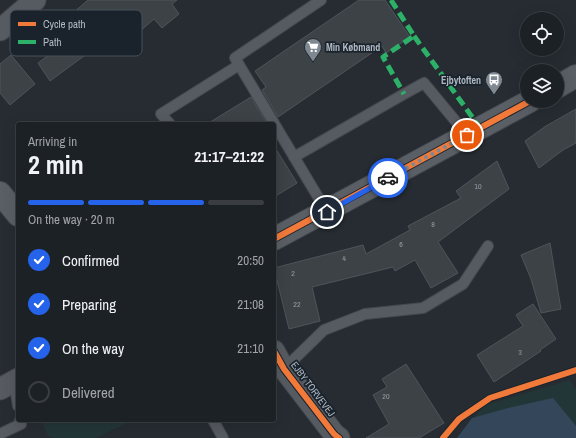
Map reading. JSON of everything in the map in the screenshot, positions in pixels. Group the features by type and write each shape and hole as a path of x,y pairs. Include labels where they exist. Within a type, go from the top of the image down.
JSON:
{"street":[{"path":"23,10 34,0"},
{"path":"0,30 10,21"},
{"path":"564,83 576,76"},
{"path":"276,238 327,212 520,106"},
{"path":"0,193 16,213"},
{"name":"EJBY TORVEVEJ","path":"277,364 334,434 339,438"}],"lane":[{"path":"168,122 161,114 321,0"},
{"path":"237,61 273,122"},
{"path":"294,157 424,83 467,135"},
{"path":"276,127 327,212"},
{"path":"277,364 324,330 366,314 423,308 463,284 488,246"},
{"path":"11,383 16,399"},
{"path":"0,434 21,424 20,422"},
{"path":"214,422 223,438"}],"shaded area":[{"path":"570,380 576,389 576,438 456,438 485,405"},
{"path":"42,422 129,422 96,438 53,438 48,436"}],"water":[{"path":"553,398 576,426 576,438 457,438 472,418"}],"building":[{"path":"88,0 177,0 172,4 179,14 162,28 154,19 142,29 142,10 77,10"},
{"name":"Min Købmand","path":"359,0 385,0 410,37 386,53 382,46 278,117 262,90 266,87 255,71"},
{"path":"12,56 35,84 10,105 0,93 0,64"},
{"path":"48,56 84,56 50,81 38,63"},
{"path":"251,97 266,122 210,122"},
{"path":"576,109 576,143 563,150 539,168 525,141 546,126"},
{"path":"276,149 297,183 276,196"},
{"path":"497,161 509,189 438,242 458,273 431,288 415,260 395,271 393,267 312,287 320,321 289,329 276,276 276,267 363,245 366,254 410,230 408,226 461,198 456,191"},
{"path":"550,243 561,309 541,313 531,279 521,255"},
{"path":"533,304 556,339 540,350 541,351 494,382 477,355 523,326 516,315"},
{"path":"406,364 444,423 419,438 366,438 389,424 373,395 387,387 382,379"}],"marked path":[{"path":"391,0 414,36 383,57 404,94"},
{"path":"414,36 480,128"}],"cycle path":[{"path":"276,238 520,106"},
{"path":"276,355 284,369 334,434 339,438"},
{"path":"443,438 459,419 490,398 576,370"}],"way so far":[{"path":"388,178 467,135"}],"place":[{"name":"Min Købmand","path":"313,62"},
{"name":"Ejbytoften","path":"494,95"}],"route":[{"path":"327,212 388,178"}]}
